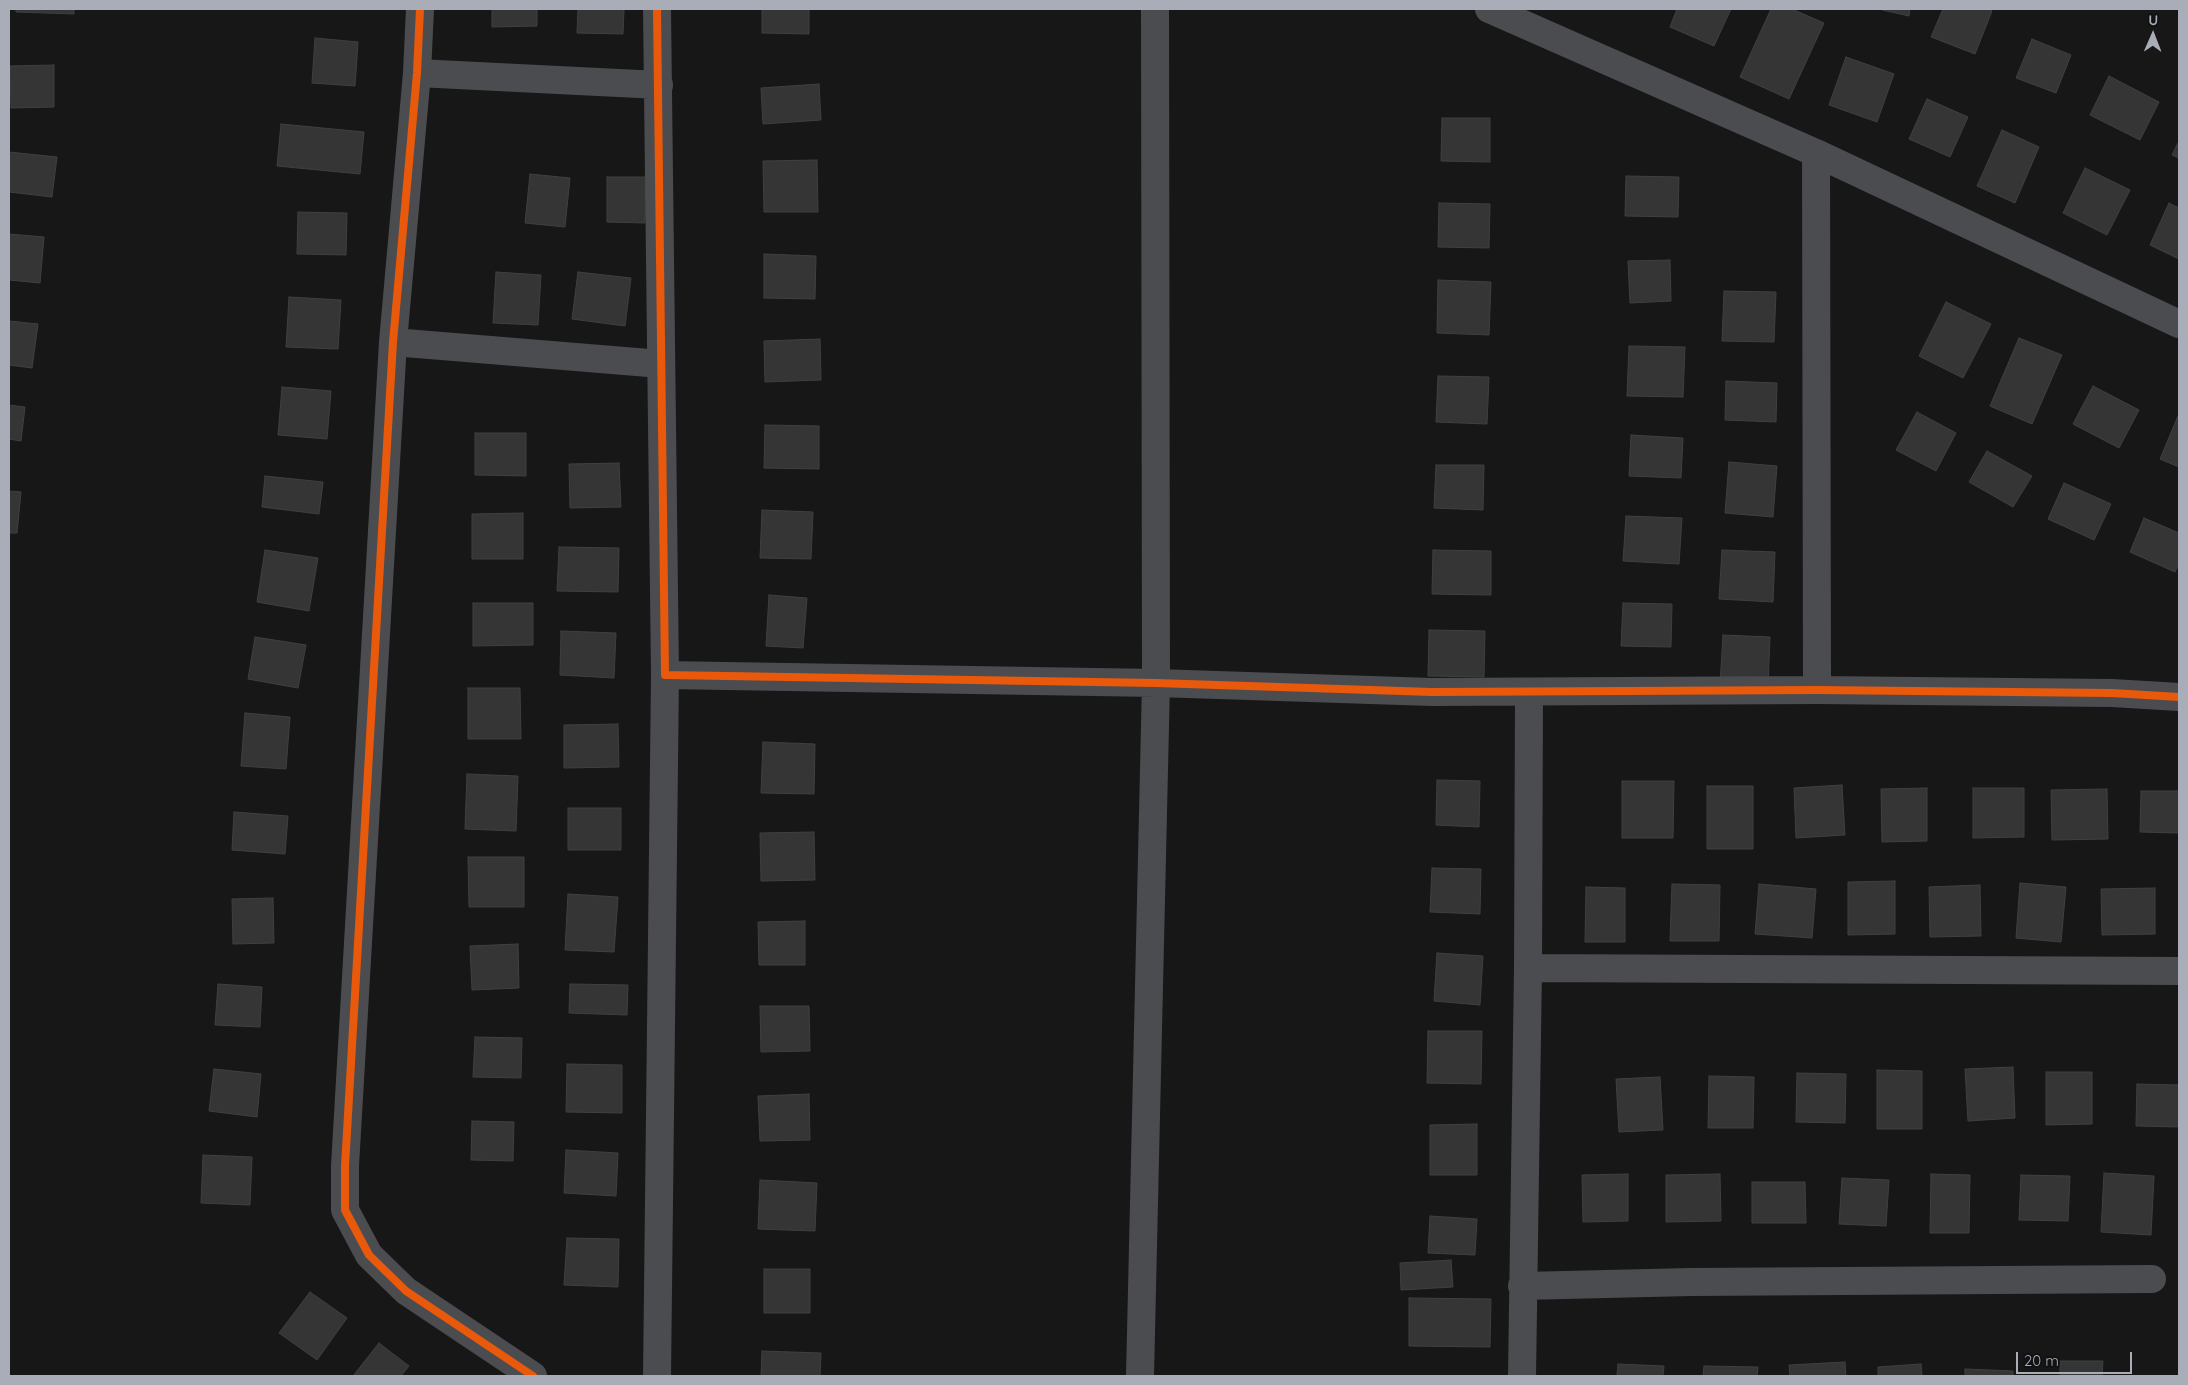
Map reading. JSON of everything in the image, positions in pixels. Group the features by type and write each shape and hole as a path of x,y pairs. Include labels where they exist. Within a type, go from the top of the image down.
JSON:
{"street":[{"path":"420,9 417,73 393,342 345,1166 345,1210 369,1255 406,1291 533,1376"},
{"path":"657,9 665,675 657,1376"},
{"path":"1140,1376 1156,682 1155,9"},
{"path":"1489,9 1816,153 2179,324"},
{"path":"417,73 659,85"},
{"path":"1816,153 1817,690"},
{"path":"393,342 660,364"},
{"path":"665,675 1156,682 1432,692 1817,690 2112,693 2179,697"},
{"path":"1522,1376 1528,968 1529,692"},
{"path":"1528,968 2179,971"},
{"path":"1522,1286 1701,1282 2152,1279"}],"building":[{"path":"16,9 74,9 74,14 16,12"},
{"path":"492,9 537,9 537,26 492,27"},
{"path":"578,9 624,9 623,34 577,33"},
{"path":"762,9 809,9 809,34 762,33"},
{"path":"1677,9 1731,9 1714,46 1670,27"},
{"path":"1771,9 1792,9 1824,23 1789,99 1740,77"},
{"path":"1878,9 1910,9 1909,16"},
{"path":"1943,9 1987,9 1992,11 1975,54 1931,37"},
{"path":"315,38 358,42 355,86 312,83"},
{"path":"2032,39 2071,55 2056,93 2016,78"},
{"path":"1846,57 1894,74 1877,122 1829,105"},
{"path":"54,65 54,107 11,108 10,66"},
{"path":"2109,76 2159,102 2140,140 2090,115"},
{"path":"819,84 821,120 763,124 761,88"},
{"path":"1927,99 1968,117 1950,157 1909,139"},
{"path":"1442,118 1490,118 1490,162 1441,161"},
{"path":"281,124 364,132 360,174 277,166"},
{"path":"2002,130 2039,147 2015,203 1977,186"},
{"path":"2179,141 2179,158 2172,155"},
{"path":"9,152 57,157 52,197 9,192"},
{"path":"817,160 818,212 764,212 763,161"},
{"path":"2085,168 2130,190 2107,235 2063,213"},
{"path":"530,174 570,178 565,227 525,223"},
{"path":"1626,176 1679,177 1678,217 1625,216"},
{"path":"607,177 646,177 645,223 607,222"},
{"path":"1439,203 1490,204 1489,248 1438,247"},
{"path":"2169,203 2179,208 2179,259 2150,245"},
{"path":"298,212 347,213 346,255 297,254"},
{"path":"9,234 44,237 40,283 9,280"},
{"path":"764,254 816,256 815,299 764,298"},
{"path":"1670,260 1671,301 1630,303 1628,261"},
{"path":"496,272 541,275 538,325 493,323"},
{"path":"578,272 631,278 625,326 572,319"},
{"path":"1438,280 1491,282 1489,335 1437,333"},
{"path":"1724,291 1776,292 1774,342 1722,341"},
{"path":"289,297 341,300 338,349 286,347"},
{"path":"1946,302 1991,324 1963,378 1919,356"},
{"path":"9,321 38,324 32,368 9,365"},
{"path":"2019,338 2062,355 2032,424 1990,406"},
{"path":"820,339 821,380 765,382 764,341"},
{"path":"1629,346 1685,347 1683,397 1627,396"},
{"path":"1438,376 1489,377 1487,424 1436,422"},
{"path":"1726,381 1777,383 1776,422 1725,420"},
{"path":"2093,386 2139,410 2119,448 2073,424"},
{"path":"282,387 331,391 327,439 278,435"},
{"path":"9,405 25,407 21,441 9,439"},
{"path":"1917,412 1956,433 1936,471 1896,450"},
{"path":"2179,417 2179,467 2160,459"},
{"path":"765,425 819,426 819,469 764,468"},
{"path":"475,433 526,433 526,476 475,475"},
{"path":"1631,435 1683,438 1681,478 1629,476"},
{"path":"1987,451 2032,476 2013,507 1969,482"},
{"path":"1729,462 1777,466 1773,517 1725,513"},
{"path":"619,463 621,507 570,508 569,464"},
{"path":"1436,465 1484,465 1483,510 1434,508"},
{"path":"265,476 323,482 319,514 262,507"},
{"path":"2064,483 2111,504 2094,540 2048,519"},
{"path":"9,491 21,492 17,533 9,533"},
{"path":"762,510 813,512 811,559 760,558"},
{"path":"523,513 523,559 472,559 472,514"},
{"path":"1626,516 1682,518 1679,564 1623,561"},
{"path":"2144,518 2179,533 2179,563 2175,572 2130,552"},
{"path":"559,547 619,548 618,592 557,591"},
{"path":"265,550 318,558 309,611 257,602"},
{"path":"1433,550 1491,551 1491,595 1432,594"},
{"path":"1722,550 1775,552 1773,602 1719,599"},
{"path":"769,595 807,598 803,648 766,646"},
{"path":"473,603 533,603 533,645 473,646"},
{"path":"1623,603 1672,604 1671,647 1621,646"},
{"path":"1429,630 1485,631 1484,677 1428,676"},
{"path":"561,631 616,633 614,678 560,675"},
{"path":"1723,635 1770,637 1768,687 1720,685"},
{"path":"255,637 306,645 298,688 248,679"},
{"path":"468,688 520,688 521,739 468,739"},
{"path":"245,713 290,717 286,769 241,766"},
{"path":"618,724 619,767 564,768 564,725"},
{"path":"763,742 815,744 814,794 761,793"},
{"path":"467,774 518,776 516,831 465,829"},
{"path":"1437,780 1480,781 1479,827 1436,825"},
{"path":"1622,781 1674,781 1673,838 1622,838"},
{"path":"1842,785 1845,835 1796,838 1794,788"},
{"path":"1707,786 1753,786 1753,849 1707,849"},
{"path":"1927,788 1927,841 1882,842 1881,789"},
{"path":"1973,788 2024,788 2024,837 1973,838"},
{"path":"2107,789 2108,839 2052,840 2051,790"},
{"path":"2141,791 2179,791 2179,833 2140,832"},
{"path":"568,808 621,808 621,850 568,850"},
{"path":"234,812 288,816 285,854 232,850"},
{"path":"814,832 815,880 761,881 760,833"},
{"path":"468,857 524,857 524,907 469,907"},
{"path":"1432,868 1481,869 1480,914 1430,912"},
{"path":"1895,881 1895,934 1848,935 1848,882"},
{"path":"2020,883 2066,887 2061,942 2016,938"},
{"path":"1672,884 1720,885 1719,941 1670,941"},
{"path":"1759,884 1816,889 1812,938 1755,934"},
{"path":"1980,885 1981,936 1930,937 1929,887"},
{"path":"1586,887 1625,888 1625,942 1585,942"},
{"path":"2155,888 2155,934 2102,935 2101,889"},
{"path":"568,894 618,897 614,952 565,950"},
{"path":"273,898 274,943 233,944 232,899"},
{"path":"805,921 805,965 759,965 758,922"},
{"path":"518,944 519,988 472,990 470,946"},
{"path":"1437,953 1483,956 1480,1005 1434,1001"},
{"path":"218,984 262,987 260,1027 215,1025"},
{"path":"570,984 628,985 627,1015 569,1013"},
{"path":"760,1006 809,1006 810,1051 761,1052"},
{"path":"1428,1031 1482,1031 1481,1084 1427,1083"},
{"path":"475,1037 522,1038 521,1078 473,1077"},
{"path":"567,1064 622,1065 622,1113 566,1112"},
{"path":"2013,1067 2015,1118 1968,1121 1965,1069"},
{"path":"214,1069 261,1074 257,1117 209,1111"},
{"path":"1877,1070 1922,1071 1922,1129 1877,1129"},
{"path":"2046,1072 2092,1072 2092,1124 2046,1125"},
{"path":"1797,1073 1846,1074 1845,1123 1796,1122"},
{"path":"1709,1076 1754,1077 1753,1128 1708,1128"},
{"path":"1660,1077 1663,1130 1619,1132 1616,1079"},
{"path":"2137,1084 2179,1085 2179,1127 2136,1126"},
{"path":"809,1094 810,1140 760,1141 758,1096"},
{"path":"472,1121 514,1122 513,1161 471,1160"},
{"path":"1477,1124 1477,1175 1430,1175 1430,1125"},
{"path":"566,1150 618,1153 616,1196 564,1193"},
{"path":"203,1155 252,1157 250,1205 201,1203"},
{"path":"2104,1173 2154,1176 2151,1235 2101,1232"},
{"path":"1628,1174 1628,1221 1583,1222 1582,1175"},
{"path":"1720,1174 1721,1221 1666,1222 1666,1175"},
{"path":"1931,1174 1970,1175 1969,1233 1930,1233"},
{"path":"2021,1175 2070,1176 2068,1221 2019,1220"},
{"path":"1842,1178 1889,1180 1886,1226 1839,1224"},
{"path":"760,1180 817,1183 815,1231 758,1229"},
{"path":"1752,1182 1805,1182 1806,1223 1752,1223"},
{"path":"1430,1216 1477,1219 1475,1255 1428,1253"},
{"path":"567,1238 619,1239 618,1287 564,1285"},
{"path":"1451,1260 1453,1287 1401,1290 1400,1263"},
{"path":"764,1269 810,1269 810,1313 764,1313"},
{"path":"310,1292 347,1318 317,1360 279,1333"},
{"path":"1409,1298 1491,1299 1490,1347 1409,1346"},
{"path":"379,1343 409,1366 401,1376 353,1376"},
{"path":"762,1351 821,1353 820,1376 761,1376"},
{"path":"2060,1361 2103,1361 2102,1376 2060,1376"},
{"path":"1845,1362 1846,1376 1790,1376 1789,1365"},
{"path":"1618,1364 1664,1366 1663,1376 1617,1376"},
{"path":"1921,1364 1922,1376 1878,1376 1878,1367"},
{"path":"1704,1366 1758,1367 1757,1376 1703,1376"},
{"path":"1965,1369 2013,1371 2013,1376 1965,1376"}],"cycle path":[{"path":"420,9 417,73 393,342 345,1166 345,1210 369,1255 406,1291 533,1376"},
{"path":"657,9 665,675 1156,683 1432,692 1817,690 2112,693 2179,697"}]}
